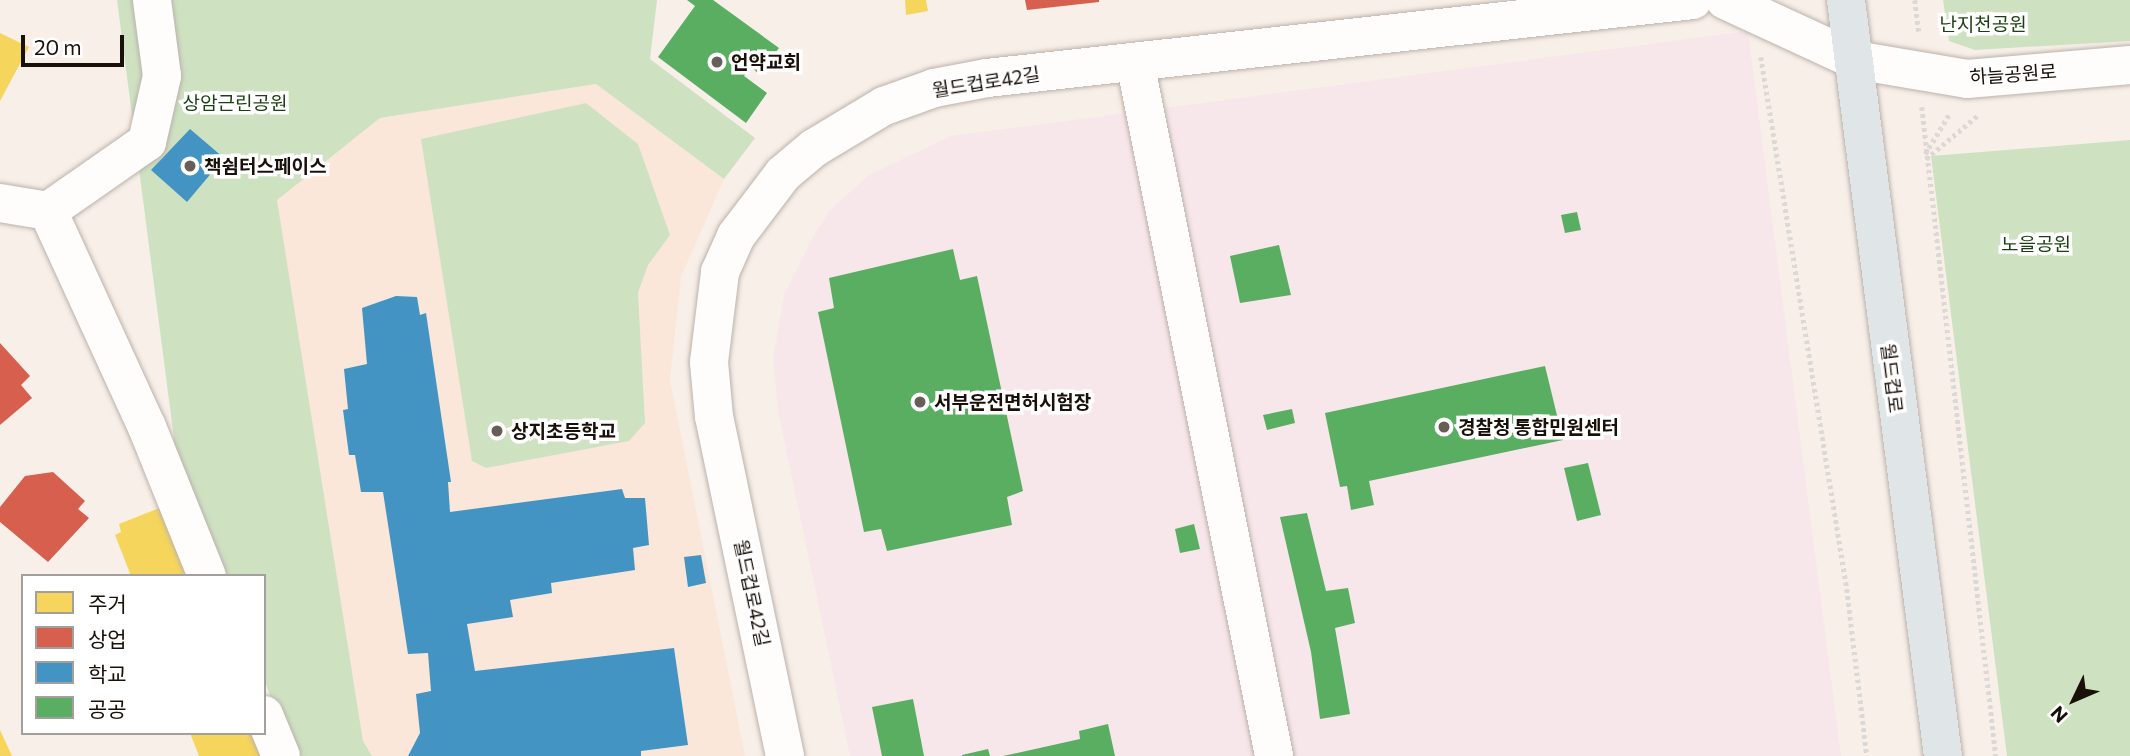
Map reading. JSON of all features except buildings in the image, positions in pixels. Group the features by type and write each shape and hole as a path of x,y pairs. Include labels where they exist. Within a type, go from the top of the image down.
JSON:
{"main road":[{"name":"월드컵로","path":"1846,0 1943,756"}],"street":[{"path":"0,203 48,211 147,142 162,76 152,0"},
{"name":"월드컵로42길","path":"785,756 715,416 709,362 717,286 736,236 783,174 846,125 884,106 934,88 987,78 1693,0"},
{"path":"1730,2 1855,60"},
{"name":"하늘공원로","path":"1855,60 1920,71 1968,98 2130,65"},
{"path":"1135,62 1219,499 1273,756"},
{"path":"48,211 147,428 206,574"},
{"path":"266,720 281,756"}],"path":[{"path":"1915,0 1925,157 1996,756"},
{"path":"1730,2 1760,50 1847,589 1867,756"},
{"path":"1925,157 1968,98"},
{"path":"1925,157 1968,98"}],"shaded area":[{"name":"서부운전면허시험장","path":"1748,31 1841,756 850,756 778,411 773,359 784,295 813,237 830,210 869,175 951,136"},
{"name":"상지초등학교","path":"596,84 724,179 681,277 670,380 745,756 372,756 363,742 276,200 380,118"}],"green space":[{"name":"상암근린공원","path":"117,0 657,0 650,59 755,138 724,179 596,84 380,118 277,200 363,741 372,756 292,756 266,684 266,574 222,574 179,477"},
{"name":"난지천공원","path":"1943,0 2130,0 2130,41 1975,50 1949,41"},
{"path":"586,103 638,144 670,235 648,265 638,293 645,423 629,441 486,468 472,461 421,139"},
{"name":"노을공원","path":"2130,140 2130,756 2007,756 1931,156"}],"place":[{"name":"언약교회","path":"717,62"},
{"name":"책쉼터스페이스","path":"190,166"},
{"name":"서부운전면허시험장","path":"920,402"},
{"name":"경찰청 통합민원센터","path":"1444,427"},
{"name":"상지초등학교","path":"497,431"}]}
